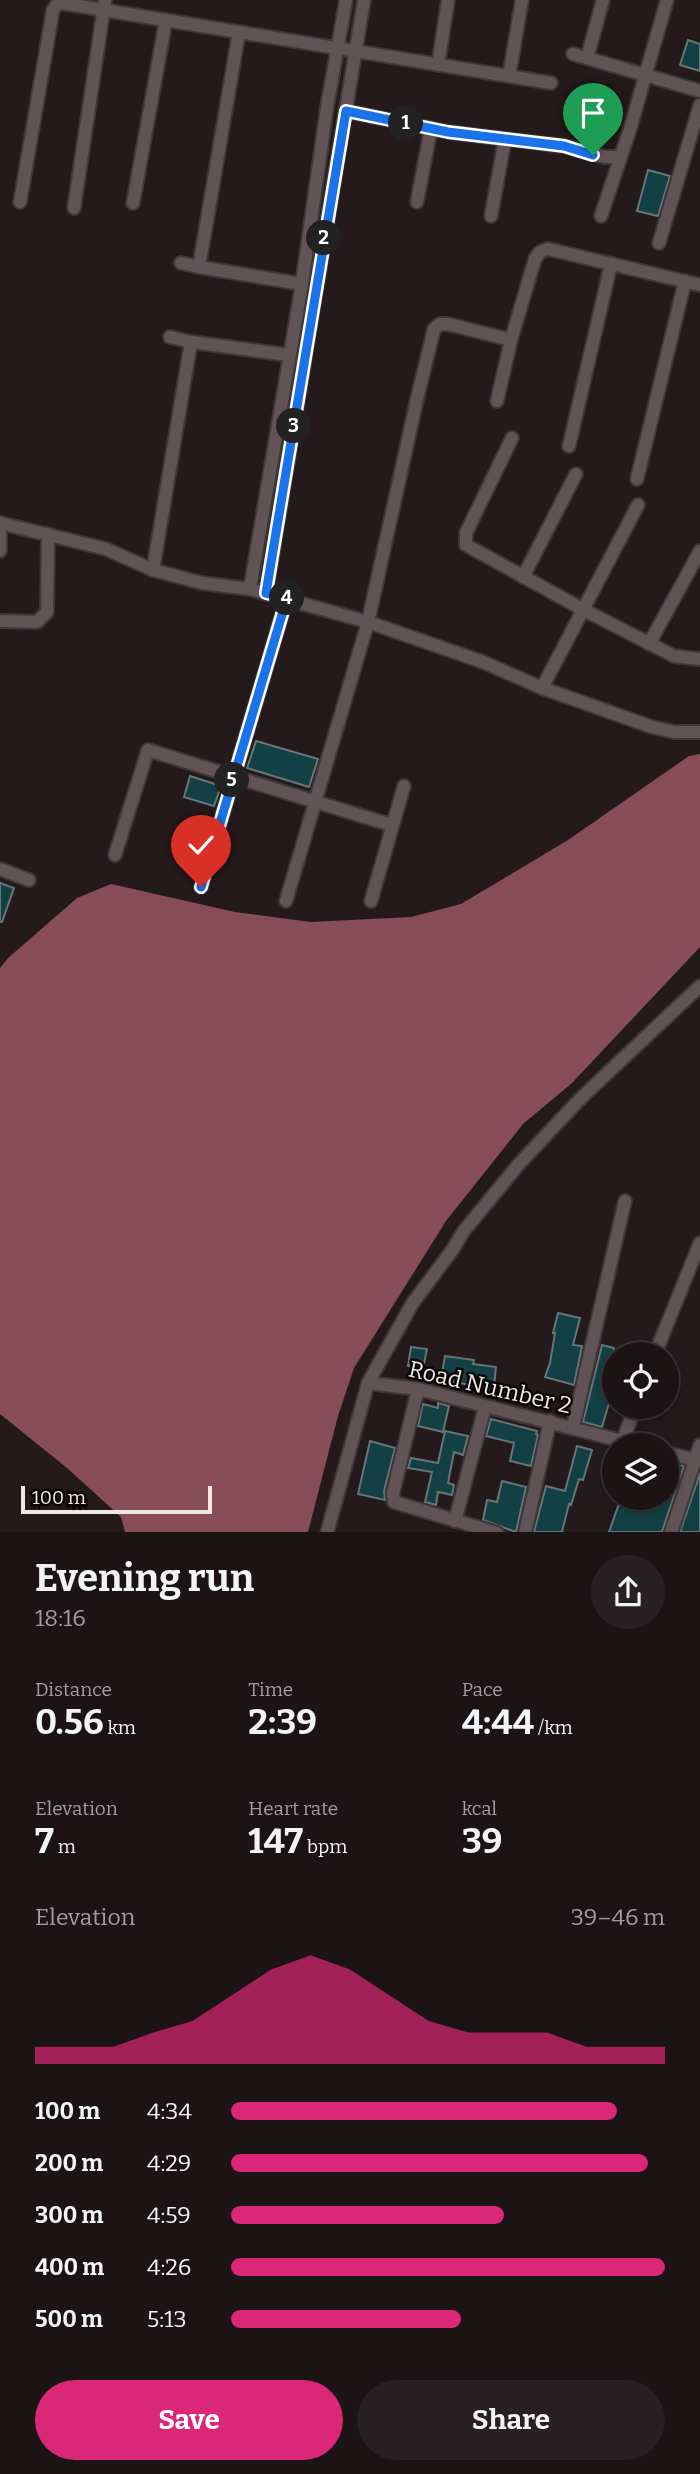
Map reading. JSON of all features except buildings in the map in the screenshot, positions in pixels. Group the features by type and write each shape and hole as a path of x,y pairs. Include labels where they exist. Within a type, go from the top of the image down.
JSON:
{"street":[{"path":"250,589 302,284 325,120 346,0"},
{"path":"266,593 364,0"},
{"path":"438,65 448,0"},
{"path":"509,76 522,0"},
{"path":"587,58 603,0"},
{"path":"601,216 667,0"},
{"path":"20,202 53,10 61,3 104,5 166,20 551,83"},
{"path":"74,208 104,5"},
{"path":"133,204 166,20"},
{"path":"199,267 239,32"},
{"path":"573,54 700,91"},
{"path":"659,243 700,105"},
{"path":"346,111 431,128 564,146 593,155 620,157"},
{"path":"416,202 431,128"},
{"path":"491,216 505,139"},
{"path":"497,401 511,340 535,259 540,252 548,249 700,285"},
{"path":"181,263 302,284"},
{"path":"569,446 611,264"},
{"path":"637,480 685,281"},
{"path":"286,901 369,622 432,333 440,324 448,324 511,340"},
{"path":"170,337 289,355"},
{"path":"153,570 191,342"},
{"path":"512,438 464,540 471,549 649,644 674,656 700,659"},
{"path":"523,577 576,474"},
{"path":"542,688 638,505"},
{"path":"0,551 0,523 48,534 106,549 153,570 202,583 250,589 369,622 652,727 674,732 700,732"},
{"path":"0,621 37,622 47,612 48,534"},
{"path":"649,644 700,551"},
{"path":"201,887 287,598"},
{"path":"115,855 148,750 391,825"},
{"path":"371,901 404,786"},
{"path":"0,869 29,880"},
{"path":"327,1532 368,1383 412,1304 463,1232 519,1164 581,1098 700,986"},
{"path":"573,1427 625,1201"},
{"path":"660,1342 700,1243"},
{"name":"Road Number 2","path":"368,1383 418,1390 602,1435"},
{"path":"418,1390 393,1499 399,1505 497,1532"},
{"path":"456,1521 485,1407"},
{"path":"525,1532 550,1422"},
{"path":"671,1532 697,1461 700,1445"},
{"path":"679,1456 697,1461"}],"shaded area":[{"path":"700,754 700,947 572,1083 523,1124 446,1221 354,1368 338,1416 308,1532 125,1532 121,1517 67,1468 0,1414 0,968 77,898 111,884 235,912 311,922 411,917 461,904 568,840 689,756"}],"route":[{"path":"201,887 287,598 266,593 346,111 448,132 564,146 593,155"}]}
